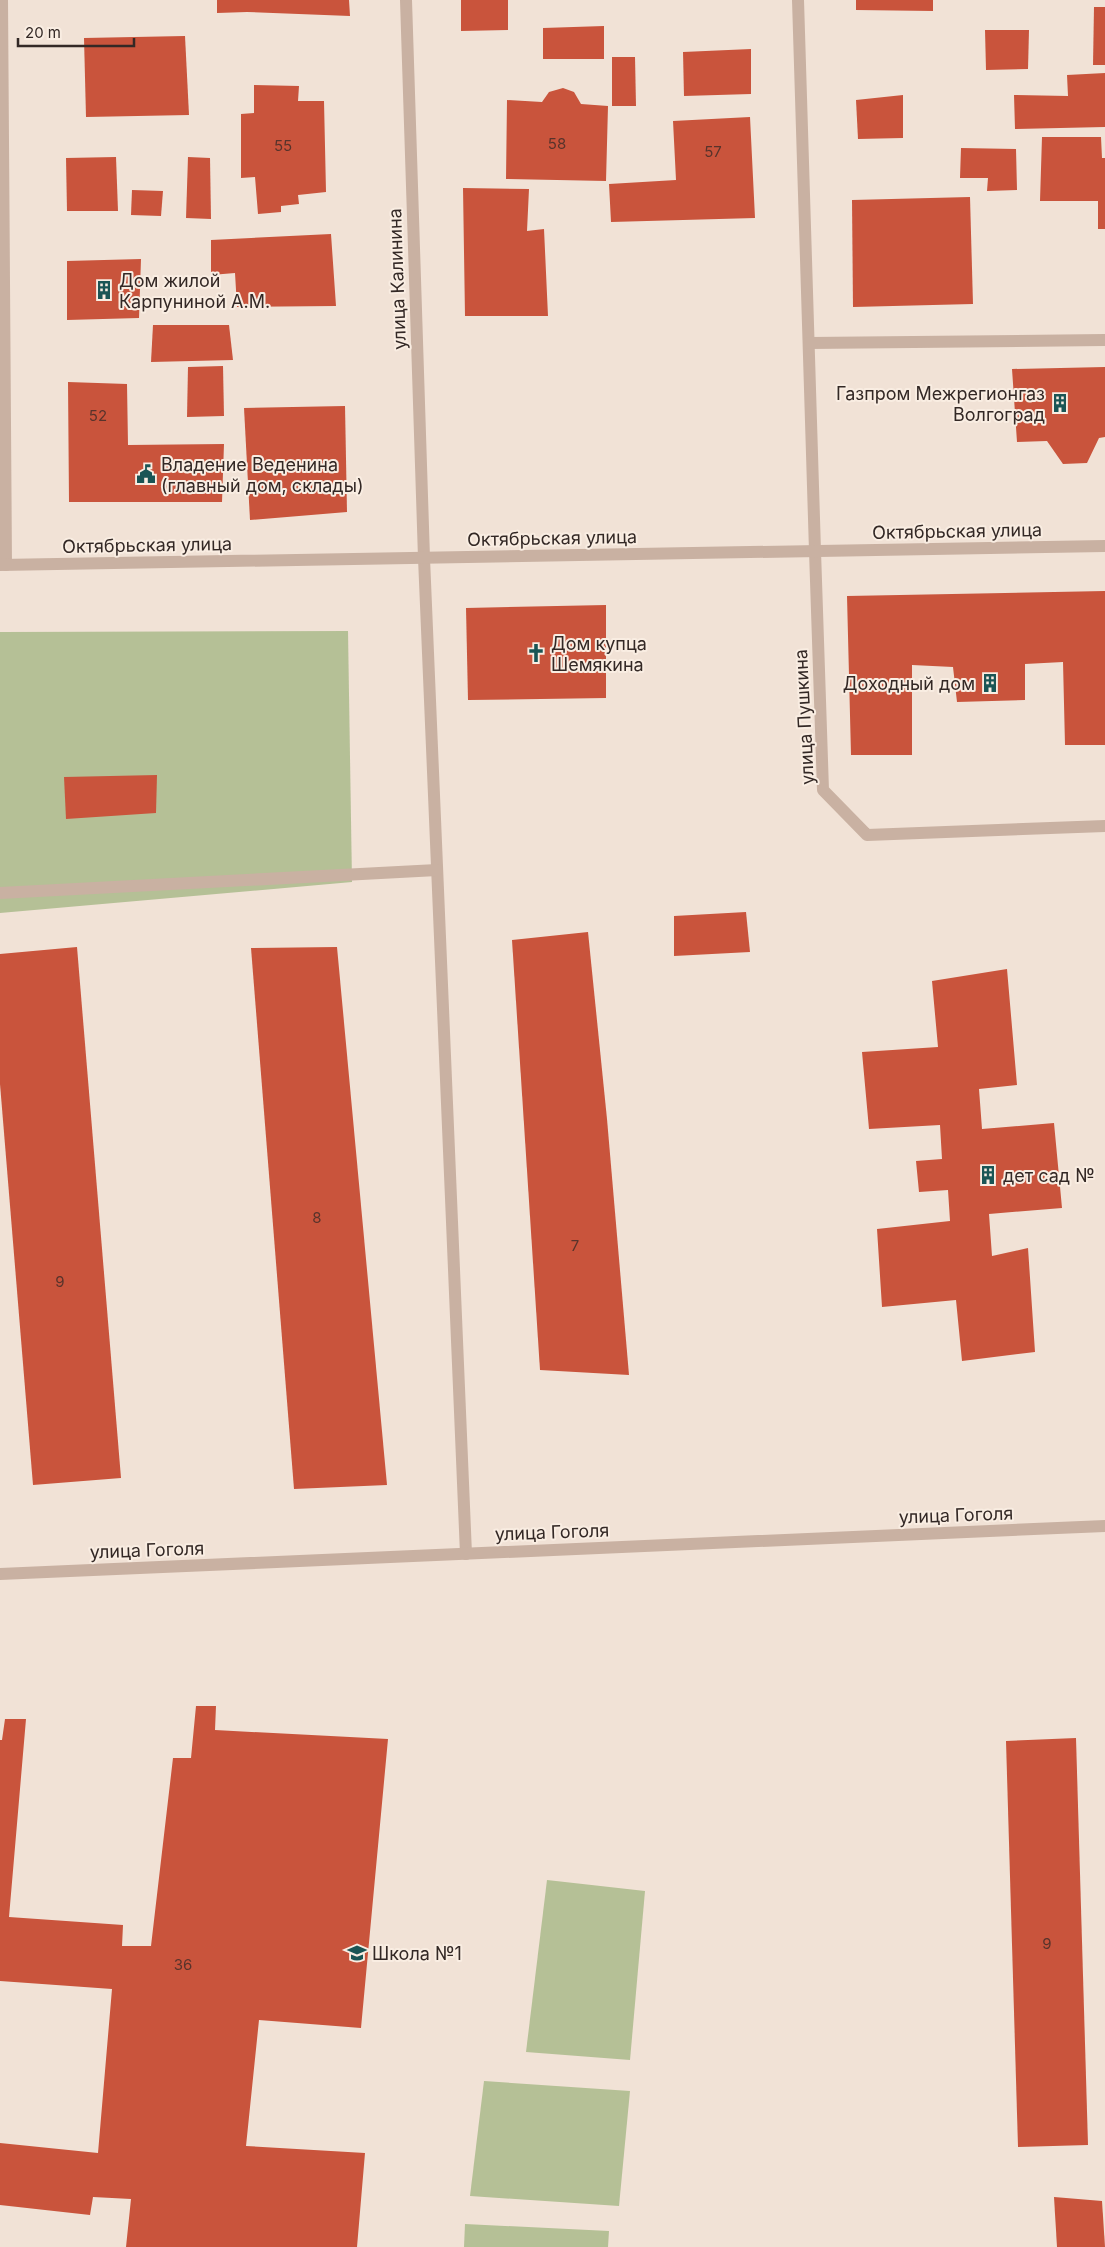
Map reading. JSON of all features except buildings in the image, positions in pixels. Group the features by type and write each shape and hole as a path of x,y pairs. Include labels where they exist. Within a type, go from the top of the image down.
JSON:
{"street":[{"path":"2,0 3,565"},
{"name":"улица Калинина","path":"406,0 424,558 466,1554"},
{"name":"улица Пушкина","path":"798,0 823,790 867,835 1105,826"},
{"path":"809,343 1105,340"},
{"name":"Октябрьская улица","path":"3,565 1105,546"},
{"path":"0,893 437,870"},
{"name":"улица Гоголя","path":"0,1574 1105,1526"}],"green space":[{"path":"348,631 352,882 0,913 0,632"},
{"path":"547,1880 645,1891 630,2060 526,2052"},
{"path":"484,2081 630,2091 619,2206 470,2196"},
{"path":"465,2224 609,2231 608,2247 464,2247"}],"place":[{"name":"Дом жилой Карпуниной А.М.","path":"104,290"},
{"name":"Газпром Межрегионгаз Волгоград","path":"1060,403"},
{"name":"Владение Веденина (главный дом, склады)","path":"146,474"},
{"name":"Дом купца Шемякина","path":"536,653"},
{"name":"Доходный дом","path":"990,683"},
{"name":"дет сад №","path":"988,1175"},
{"name":"Школа №1","path":"357,1953"}]}
